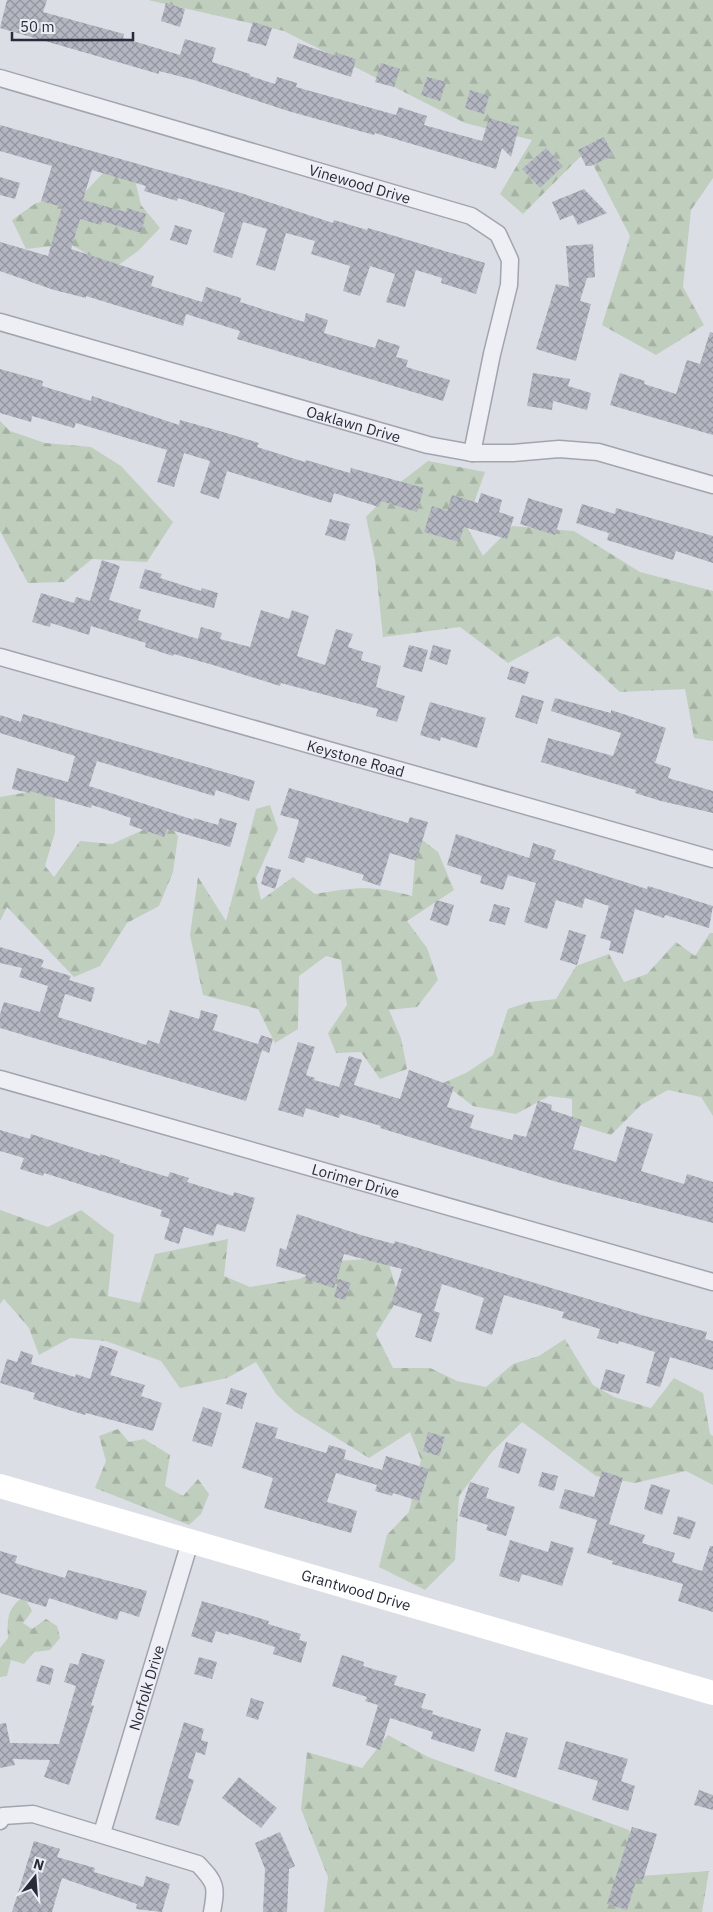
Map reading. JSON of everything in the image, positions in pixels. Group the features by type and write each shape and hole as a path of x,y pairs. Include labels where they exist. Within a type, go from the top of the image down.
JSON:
{"street":[{"name":"Vinewood Drive","path":"0,78 471,216 498,234 510,260 509,285 492,354 472,453"},
{"name":"Oaklawn Drive","path":"0,322 428,445 472,453 513,453 559,449 598,452 713,485"},
{"name":"Keystone Road","path":"0,657 713,859"},
{"name":"Lorimer Drive","path":"0,1079 713,1282"},
{"name":"Grantwood Drive","path":"0,1486 713,1692"},
{"name":"Norfolk Drive","path":"102,1834 190,1542"},
{"path":"0,1821 3,1816 33,1814 198,1864 210,1877 216,1892 212,1912"}],"green space":[{"path":"148,0 713,0 713,178 691,210 683,287 704,325 656,355 602,325 630,236 586,151 523,214 500,194 532,140 465,123 284,31"},
{"path":"108,168 134,176 141,205 160,228 138,251 113,269 70,244 26,249 12,220 36,203 84,193"},
{"path":"0,421 10,431 45,443 91,447 121,466 173,522 147,562 92,559 64,582 28,583 0,531"},
{"path":"428,461 485,472 466,525 483,556 512,526 574,531 640,572 713,591 713,741 694,738 685,689 620,692 558,636 508,663 460,627 383,637 375,560 366,517 398,484"},
{"path":"40,790 55,798 55,832 45,866 54,877 80,841 112,844 165,820 178,836 173,872 159,906 127,923 100,966 74,977 7,907 0,921 0,797"},
{"path":"270,805 278,829 256,878 261,900 293,877 315,894 364,888 386,890 412,896 417,836 438,852 454,890 407,921 427,948 438,980 417,1007 389,1010 401,1038 407,1069 380,1079 361,1052 336,1053 328,1033 347,1005 341,960 326,956 299,976 298,1029 275,1043 258,1009 203,995 190,935 198,877 226,921 256,809"},
{"path":"710,933 713,933 713,1116 701,1097 668,1090 641,1105 611,1135 572,1123 572,1099 549,1096 516,1114 473,1106 443,1083 466,1073 493,1055 508,1009 529,1002 556,999 576,966 609,954 624,982 647,974 676,942 695,956"},
{"path":"0,1210 48,1227 81,1210 114,1235 108,1296 140,1303 155,1254 228,1239 224,1276 250,1287 299,1279 337,1261 387,1258 399,1297 376,1334 393,1368 430,1368 457,1381 486,1387 513,1364 539,1356 565,1339 593,1385 614,1397 651,1408 674,1378 703,1393 710,1434 713,1436 713,1485 686,1471 635,1483 596,1476 522,1422 491,1453 459,1496 455,1560 425,1590 379,1567 387,1535 409,1512 421,1460 410,1432 369,1458 295,1412 276,1394 256,1362 227,1378 180,1388 161,1361 106,1341 70,1338 39,1355 29,1328 4,1299 0,1304"},
{"path":"118,1429 129,1442 144,1439 170,1455 165,1486 183,1496 198,1479 209,1494 201,1514 189,1525 95,1488 106,1461 99,1436"},
{"path":"24,1597 32,1611 23,1623 32,1629 46,1619 57,1626 60,1638 50,1650 34,1652 24,1664 11,1660 7,1676 0,1677 0,1648 8,1638 9,1614 14,1605"},
{"path":"388,1735 428,1757 629,1830 641,1876 709,1871 702,1912 324,1912 328,1877 301,1809 307,1752 362,1768"}],"building":[{"path":"7,0 47,0 43,12 124,34 123,38 180,55 185,39 216,48 212,62 250,74 250,76 275,84 277,77 297,83 296,87 396,115 399,107 427,116 424,125 482,141 489,118 519,127 511,157 502,148 496,169 375,133 374,135 288,111 194,80 159,71 159,74 0,28"},
{"path":"166,3 185,9 180,27 161,21"},
{"path":"253,22 272,28 266,46 247,41"},
{"path":"298,43 336,56 337,53 356,59 351,77 293,58"},
{"path":"381,63 400,69 394,87 375,82"},
{"path":"427,77 446,82 440,101 421,95"},
{"path":"470,90 489,96 484,114 465,108"},
{"path":"0,125 241,193 333,223 334,220 367,230 368,228 485,263 476,294 441,283 442,278 416,270 405,307 386,302 395,274 370,266 360,296 343,291 350,266 311,254 315,241 286,233 275,271 256,265 267,229 243,222 232,258 213,252 225,213 178,198 177,201 144,191 146,186 92,170 83,200 126,212 127,208 146,214 141,233 102,221 101,225 80,219 71,249 154,276 151,286 202,302 206,287 241,298 240,302 304,322 306,313 328,320 324,333 375,348 378,339 400,346 396,357 408,360 406,367 450,380 443,401 237,339 240,331 186,314 183,326 86,296 86,298 54,290 0,271 0,242 48,256 62,207 41,201 52,166 0,151"},
{"path":"604,137 613,155 591,166 586,166 578,150"},
{"path":"546,148 563,166 540,188 522,169"},
{"path":"0,177 20,183 15,199 0,195"},
{"path":"584,189 607,213 578,225 573,215 560,220 552,202"},
{"path":"175,225 192,230 187,245 170,240"},
{"path":"593,244 595,277 587,278 580,301 591,304 576,361 536,349 556,284 569,287 566,246"},
{"path":"710,332 713,333 713,435 610,405 620,373 645,381 644,384 676,394 687,360 700,364"},
{"path":"0,369 43,381 42,386 91,401 92,396 179,425 180,420 223,432 259,443 257,447 305,462 306,460 350,473 351,468 424,488 417,512 381,501 379,507 334,493 331,503 227,471 219,499 200,493 210,461 184,453 174,487 157,482 167,450 76,423 74,428 32,416 31,422 0,413"},
{"path":"533,373 570,379 568,386 591,393 587,410 553,401 552,410 527,406"},
{"path":"481,493 502,500 499,512 514,517 507,539 464,527 459,542 424,532 432,506 447,511 452,495 478,503"},
{"path":"528,498 563,509 555,535 520,524"},
{"path":"582,504 615,514 616,508 713,536 713,563 676,551 673,560 607,540 609,533 576,523"},
{"path":"330,519 350,524 345,541 325,535"},
{"path":"102,560 120,566 109,600 141,610 138,620 198,639 201,627 222,633 220,639 250,647 261,610 289,619 292,610 309,616 297,656 325,665 336,629 353,634 348,647 363,652 361,660 381,666 376,687 405,696 397,722 376,716 378,709 281,683 280,686 174,654 173,656 145,647 146,643 91,626 89,635 51,623 50,627 32,622 41,593 74,603 76,597 90,601"},
{"path":"145,569 162,574 160,578 201,591 202,588 218,593 214,608 139,588"},
{"path":"409,645 428,650 422,672 403,667"},
{"path":"433,645 451,650 447,665 429,659"},
{"path":"511,666 529,672 525,684 507,679"},
{"path":"522,695 544,701 537,724 515,717"},
{"path":"555,698 611,713 611,710 666,728 655,763 671,768 668,778 713,791 713,813 661,801 635,793 636,790 541,762 548,738 613,756 621,733 551,711"},
{"path":"430,702 486,718 477,748 441,737 440,741 420,735"},
{"path":"23,714 255,781 249,801 216,790 214,796 97,761 89,786 194,820 194,818 218,825 220,818 237,823 230,847 167,829 164,837 129,825 131,818 92,805 91,808 30,791 30,793 12,789 17,768 68,782 75,756 0,733 0,715 21,722"},
{"path":"289,788 408,823 410,817 428,822 416,861 390,853 380,886 362,880 364,875 306,857 304,863 288,858 299,820 280,815"},
{"path":"456,834 529,858 533,843 556,850 553,859 647,889 648,886 713,906 709,928 665,915 664,918 635,909 623,954 609,950 611,941 600,938 609,906 585,898 582,908 556,900 547,929 524,922 536,883 508,875 503,890 480,883 482,876 447,865"},
{"path":"266,866 281,870 275,889 261,884"},
{"path":"436,900 454,905 448,926 430,920"},
{"path":"494,904 510,908 505,925 489,921"},
{"path":"569,930 586,935 577,965 560,960"},
{"path":"0,947 44,960 41,967 71,976 69,980 95,988 91,1002 65,994 58,1017 146,1045 148,1040 159,1044 170,1010 199,1019 201,1010 218,1015 213,1030 258,1044 261,1035 273,1039 269,1053 262,1050 246,1101 0,1028 0,1014 4,1002 40,1012 48,986 19,977 22,968 0,963"},
{"path":"298,1042 315,1047 306,1075 315,1078 314,1080 339,1087 349,1056 362,1060 354,1085 400,1099 409,1070 454,1087 447,1107 474,1115 470,1128 512,1140 514,1134 526,1137 538,1101 552,1105 551,1110 582,1120 573,1149 616,1162 627,1126 653,1134 641,1171 684,1184 687,1174 713,1182 713,1223 557,1182 340,1114 339,1118 306,1108 303,1117 278,1110"},
{"path":"0,1130 30,1139 31,1134 100,1156 100,1154 120,1160 119,1162 168,1177 170,1172 189,1178 187,1182 233,1196 234,1192 255,1198 245,1232 217,1224 213,1236 184,1227 179,1244 164,1239 170,1219 160,1216 162,1210 44,1173 43,1176 20,1169 24,1158 0,1151"},
{"path":"297,1214 361,1235 394,1244 395,1241 645,1316 707,1332 705,1339 713,1341 713,1370 670,1357 660,1387 646,1383 655,1352 619,1341 618,1344 597,1338 600,1329 562,1318 564,1312 504,1295 492,1335 475,1329 484,1298 442,1284 434,1311 440,1313 431,1342 415,1337 422,1314 391,1304 402,1269 344,1254 334,1288 305,1279 306,1275 276,1266 280,1248 286,1250"},
{"path":"339,1279 351,1283 345,1300 334,1297"},
{"path":"100,1345 118,1351 110,1375 145,1385 141,1396 162,1403 153,1431 86,1413 85,1415 33,1399 35,1393 0,1383 7,1359 17,1362 21,1351 33,1355 31,1364 75,1377 76,1374 90,1379"},
{"path":"606,1369 625,1375 619,1394 600,1389"},
{"path":"231,1388 247,1393 242,1409 226,1404"},
{"path":"203,1407 222,1413 212,1447 192,1441"},
{"path":"256,1422 278,1428 275,1438 326,1453 329,1445 346,1450 344,1459 382,1470 386,1456 429,1469 419,1501 393,1493 392,1496 375,1491 377,1485 336,1473 327,1502 357,1511 351,1533 264,1508 273,1478 242,1468"},
{"path":"428,1432 445,1437 439,1456 423,1451"},
{"path":"506,1442 527,1449 519,1474 498,1467"},
{"path":"602,1471 623,1478 609,1524 645,1535 642,1543 675,1553 672,1562 702,1571 710,1546 713,1546 713,1612 678,1601 683,1584 612,1564 613,1561 587,1553 597,1520 559,1508 565,1489 594,1497"},
{"path":"542,1472 558,1476 554,1491 538,1486"},
{"path":"470,1482 489,1488 486,1498 515,1507 506,1536 486,1530 488,1525 459,1516"},
{"path":"651,1484 670,1490 662,1515 644,1509"},
{"path":"678,1516 696,1522 690,1539 673,1534"},
{"path":"510,1540 548,1552 551,1541 574,1548 562,1586 522,1574 519,1582 499,1576"},
{"path":"0,1551 17,1556 15,1563 65,1578 68,1570 147,1591 139,1617 120,1611 117,1620 49,1598 46,1607 0,1593"},
{"path":"202,1601 269,1621 268,1624 301,1634 299,1640 307,1642 301,1663 273,1654 275,1647 229,1633 229,1635 216,1631 212,1643 191,1636"},
{"path":"82,1653 105,1660 91,1705 94,1706 69,1785 44,1777 50,1760 13,1759 15,1765 0,1768 0,1724 6,1723 10,1743 59,1744 76,1686 64,1682 70,1663 78,1665"},
{"path":"342,1655 364,1662 363,1666 397,1676 394,1685 426,1694 421,1708 433,1711 432,1714 481,1729 474,1752 431,1739 433,1732 390,1718 380,1750 366,1745 378,1705 365,1701 367,1697 332,1686"},
{"path":"199,1657 217,1662 212,1679 194,1674"},
{"path":"41,1665 54,1669 50,1685 36,1681"},
{"path":"251,1698 264,1702 258,1720 246,1716"},
{"path":"184,1722 204,1729 201,1740 208,1742 205,1755 196,1752 188,1778 194,1780 179,1826 155,1819"},
{"path":"506,1732 528,1738 516,1778 494,1771"},
{"path":"566,1741 628,1759 621,1781 635,1786 628,1811 592,1800 598,1781 558,1769"},
{"path":"239,1777 277,1808 261,1828 222,1798"},
{"path":"699,1790 713,1795 713,1810 694,1805"},
{"path":"632,1827 657,1834 643,1880 637,1878 627,1910 607,1904"},
{"path":"280,1832 295,1866 289,1869 287,1912 263,1912 265,1869 255,1843"},
{"path":"34,1841 60,1849 57,1857 95,1868 94,1872 143,1887 146,1876 170,1884 162,1912 136,1909 137,1904 62,1878 52,1912 12,1912"}]}
